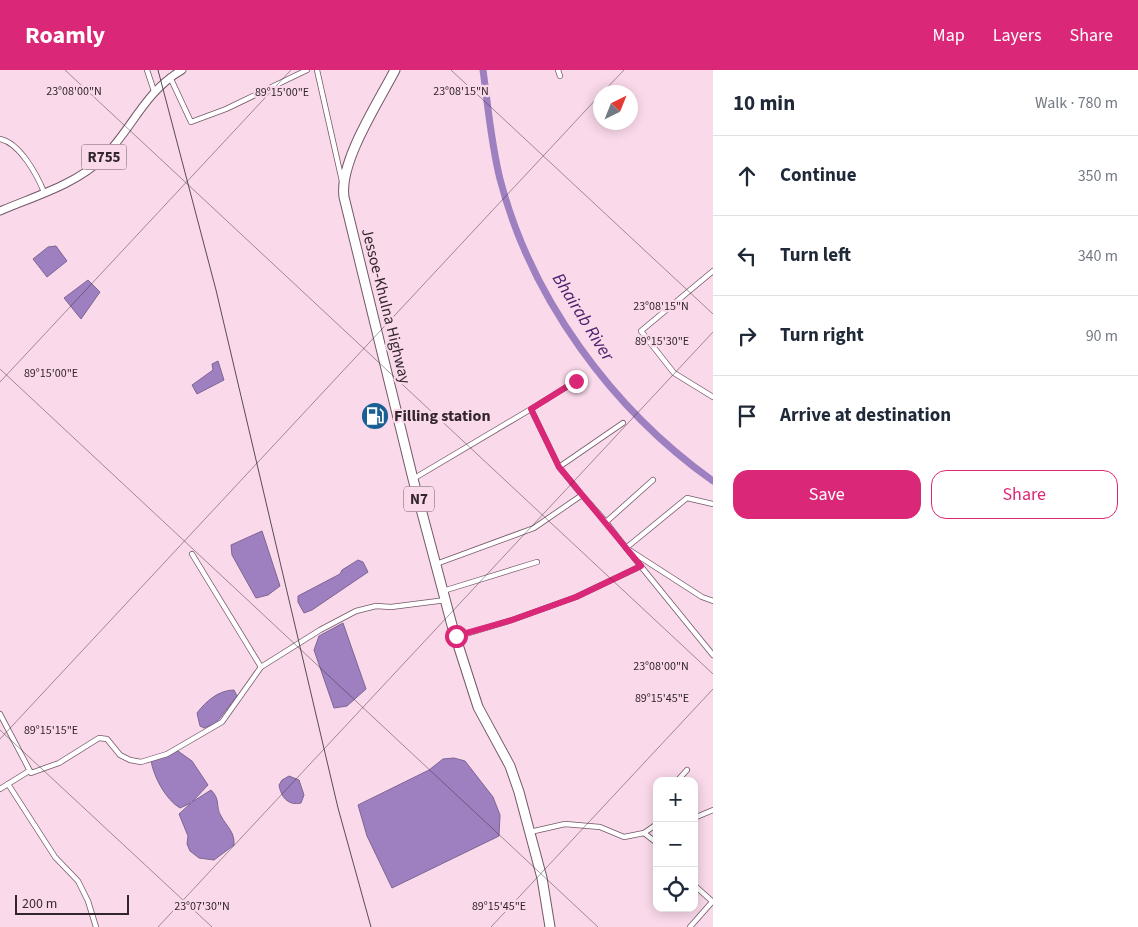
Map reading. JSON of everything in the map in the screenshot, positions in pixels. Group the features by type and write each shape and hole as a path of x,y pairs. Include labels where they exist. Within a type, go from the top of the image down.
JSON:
{"highway":[{"path":"342,184 358,141 395,70"},
{"name":"Jessoe-Khulna Highway","path":"342,184 362,274 444,595 478,708 510,766 542,878 550,927"}],"main road":[{"name":"R755","path":"0,211 82,175 102,159 154,91 170,77 182,70"}],"street":[{"path":"147,70 154,91"},
{"path":"170,77 191,122 226,109 307,70"},
{"path":"317,70 342,184"},
{"path":"558,70 560,76"},
{"path":"0,139 6,140 18,152 38,179 44,192"},
{"path":"713,271 641,331 674,373 713,397"},
{"path":"414,479 576,381"},
{"path":"531,409 559,467 606,522 713,655"},
{"path":"559,467 623,422"},
{"path":"606,522 653,480"},
{"path":"436,564 534,528 582,496"},
{"path":"626,548 687,498 713,504"},
{"path":"626,548 702,597 713,600"},
{"path":"192,554 261,667"},
{"path":"0,714 28,771 34,774 59,763 99,738 107,739 120,755 130,760 141,762 166,754 222,722 261,667 320,630 356,611 376,606 391,607 444,595 537,562"},
{"path":"456,636 512,620 576,597 641,566"},
{"path":"681,777 687,770"},
{"path":"0,789 28,771"},
{"path":"8,784 55,858 78,880 88,901 96,927"},
{"path":"698,816 713,810"},
{"path":"530,832 565,824 600,827 624,837 644,833 653,827"},
{"path":"644,833 653,839"},
{"path":"690,927 713,902 698,889"}],"shaded area":[{"path":"56,246 67,261 47,277 33,259 48,247"},
{"path":"88,280 100,292 81,319 64,298"},
{"path":"218,361 224,380 197,394 192,385 213,370 212,364"},
{"path":"262,531 280,586 268,595 256,598 232,555 231,545"},
{"path":"358,560 363,562 368,572 312,610 304,613 298,602 298,596 340,574 342,570"},
{"path":"343,623 366,689 347,706 334,708 314,650 319,636"},
{"path":"234,690 237,696 216,723 204,728 200,726 197,713 204,704 218,694"},
{"path":"178,751 192,761 208,785 192,802 211,790 216,797 219,812 234,840 234,845 214,860 199,858 190,851 187,844 188,836 179,814 191,803 180,808 175,804 165,794 154,773 151,760"},
{"path":"454,758 465,761 493,797 500,815 499,836 392,888 367,836 358,805 429,770 443,759"},
{"path":"289,776 299,780 304,795 301,803 289,802 281,793 279,785 282,780"}],"waterway":[{"name":"Bhairab River","path":"483,70 492,138 500,179 514,224 532,267 555,309 581,348 610,386 642,421 676,453 713,481"}],"railway":[{"path":"158,70 216,290 338,808 371,927"}],"place":[{"name":"Filling station","path":"375,416"}],"route":[{"path":"456,636 512,620 576,597 641,566 559,467 531,409 576,381"}]}
